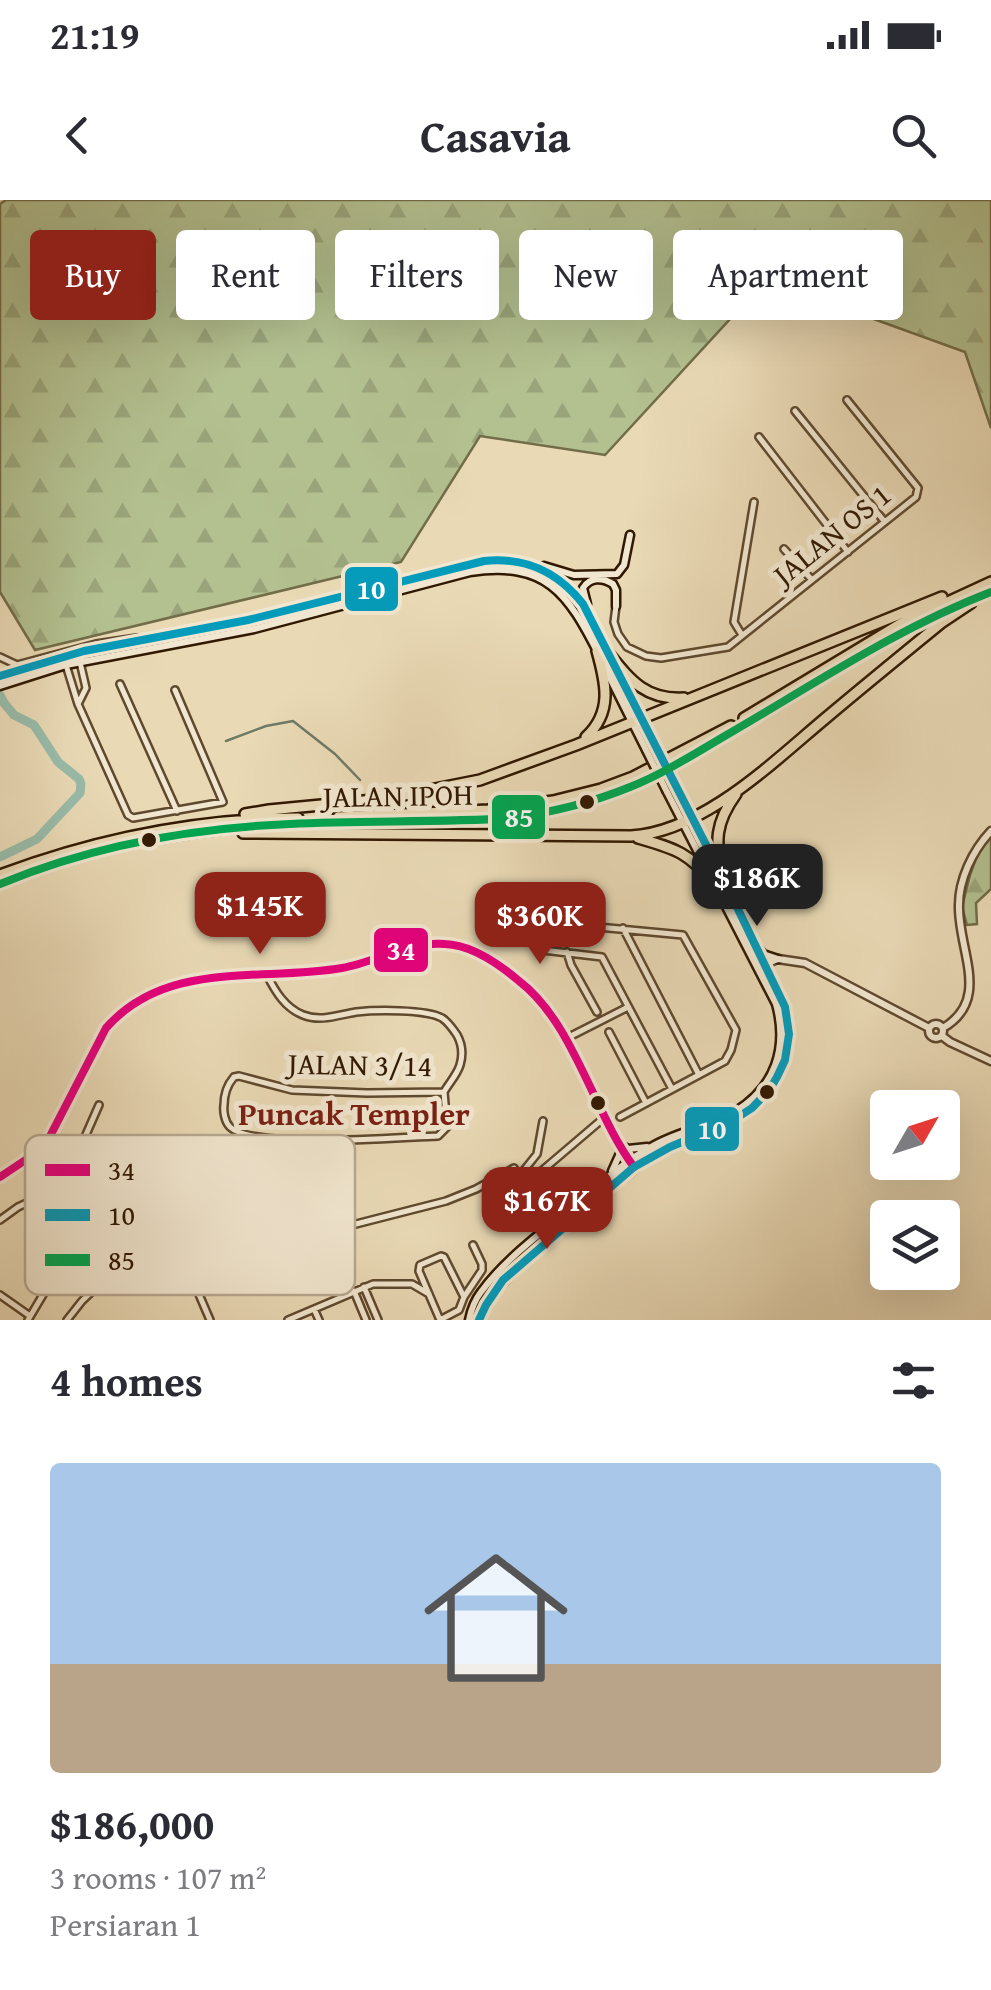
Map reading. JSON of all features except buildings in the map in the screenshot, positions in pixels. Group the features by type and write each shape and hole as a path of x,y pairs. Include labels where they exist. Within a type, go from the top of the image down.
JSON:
{"highway":[{"path":"217,822 269,810 384,799 480,780 991,580"},
{"name":"JALAN IPOH","path":"0,875 111,840 217,822 502,809 601,789 681,754 900,624 991,580"},
{"path":"191,834 641,836 688,819 737,792 941,623 988,593"},
{"name":"JALAN IPOH","path":"0,884 78,857 191,834 292,824 480,820 586,803 662,772 904,630 988,593"},
{"path":"576,745 595,728 605,707 605,679 596,651"},
{"path":"609,654 632,681 662,698 682,699 718,689"},
{"path":"718,880 717,831 737,792"},
{"path":"631,836 679,851 718,880"}],"main road":[{"path":"2,675 84,651 248,620 493,557 512,556 568,574 613,575 622,570 630,535"},
{"path":"470,562 508,560 544,570 576,594 598,629"},
{"path":"4,685 66,664 254,629 470,572 496,569 527,573 551,586 571,606 676,786 688,819 760,966 776,1004 782,1036 766,1084 736,1112 651,1146 621,1147"},
{"path":"601,574 618,583 616,606"},
{"path":"616,606 616,590 610,582 594,579 584,586 583,597 646,750 667,792 688,819"},
{"path":"16,670 73,657 80,662"},
{"path":"718,880 763,954 805,962 929,1028 932,1037 959,1017 968,1003 970,985 958,903 973,852 991,830"},
{"path":"51,1135 106,1028 134,1002 203,978 342,968 417,946 446,944 469,949 494,962 523,983 546,1009 632,1164"},
{"path":"469,1320 482,1289 507,1263 609,1177 732,1121 770,1089 786,1060 790,1034 785,1007 760,966 755,944"},
{"path":"760,966 778,959"},
{"path":"942,1032 950,1042 991,1061"},
{"path":"479,1320 504,1280 651,1146"},
{"path":"609,1177 621,1147"},
{"path":"0,1177 25,1160"}],"street":[{"name":"JALAN OS 1","path":"616,606 614,622 618,634 627,648 640,654 668,658 728,647 916,497 918,488 847,400"},
{"path":"796,410 885,522"},
{"path":"759,438 848,552"},
{"path":"742,636 734,622 754,502"},
{"path":"784,550 812,580"},
{"path":"0,657 16,665 96,644 157,637"},
{"path":"78,704 86,688 80,662"},
{"path":"66,664 78,704 130,817 223,802 174,690"},
{"path":"120,684 177,811"},
{"path":"596,900 517,891 517,910 543,950 602,957 672,1090"},
{"path":"524,920 684,935 736,1030 725,1062 620,1117"},
{"path":"622,928 700,1075"},
{"path":"567,952 597,1012"},
{"name":"JALAN 3/14","path":"267,975 283,1001 304,1016 323,1019 360,1012 416,1012 445,1020 460,1042 459,1069 444,1092 447,1127 438,1136 355,1138"},
{"path":"564,1039 628,1007"},
{"path":"609,1032 646,1103"},
{"name":"JALAN 3/14","path":"251,1135 232,1129 226,1120 223,1104 227,1086 234,1077 292,1090 444,1092"},
{"path":"87,1135 99,1105"},
{"path":"524,1186 605,1117"},
{"path":"543,1121 537,1154 521,1174 524,1186 554,1223"},
{"path":"355,1224 446,1201 514,1168"},
{"path":"0,1220 25,1204"},
{"path":"464,1297 446,1258 442,1256 418,1267 440,1320 459,1310 483,1267 473,1244"},
{"path":"355,1291 389,1283 412,1284 429,1294"},
{"path":"364,1288 378,1320"},
{"path":"355,1293 366,1320"},
{"path":"0,1295 29,1318 45,1295"},
{"path":"67,1320 89,1295"},
{"path":"199,1295 210,1320"},
{"path":"288,1320 345,1295"},
{"path":"314,1308 319,1320"}],"green space":[{"path":"6,200 991,200 991,428 965,352 877,320 903,320 903,230 673,230 673,320 729,320 605,455 480,436 401,562 35,650 0,592 0,204"},
{"path":"991,837 991,889 976,903 977,924 967,925 962,907 970,875 979,850"}],"waterway":[{"path":"0,695 14,715 34,725 58,762 81,784 80,793 37,839 0,857"},
{"path":"226,741 293,721 360,780"}],"transit line":[{"name":"10","path":"0,676 84,651 248,620 484,561 513,561 539,569 562,583 583,604 785,1007 789,1034 785,1060 777,1077 752,1108 634,1167 503,1280 479,1320"},
{"name":"85","path":"0,884 106,849 180,835 290,824 512,818 586,802 656,775 890,639 991,592"},
{"name":"34","path":"51,1135 106,1028 130,1006 157,991 216,977 342,968 406,949 455,945 485,956 538,999 569,1044 606,1121 634,1167"},
{"name":"34","path":"0,1177 25,1160"}],"district":[{"name":"Puncak Templer","path":"354,1114"}]}
